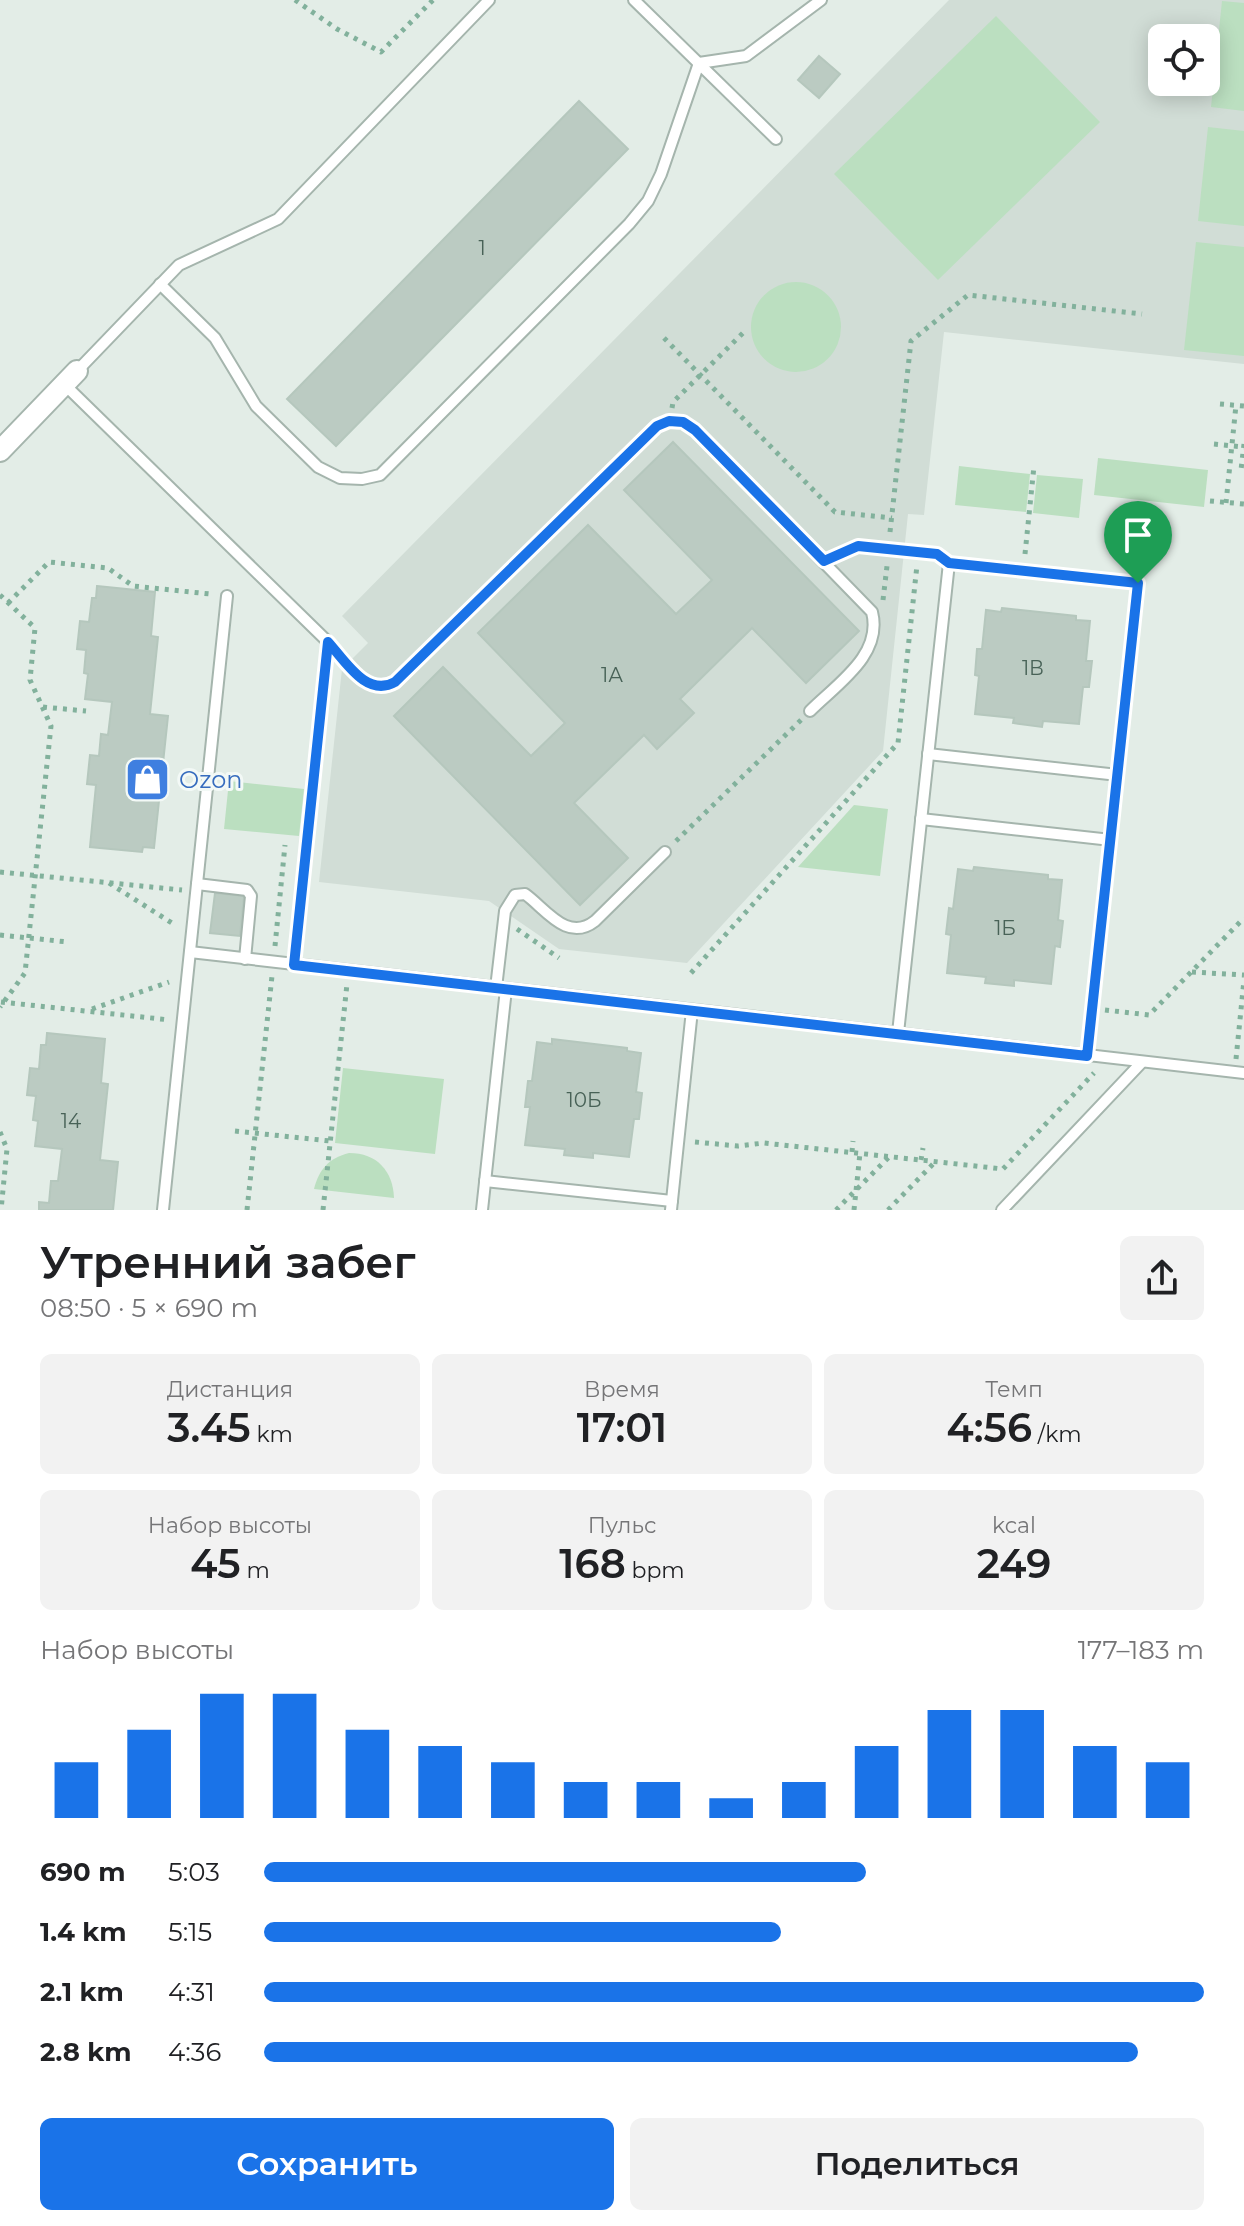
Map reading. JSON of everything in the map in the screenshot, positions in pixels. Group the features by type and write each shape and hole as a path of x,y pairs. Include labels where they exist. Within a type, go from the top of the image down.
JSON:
{"street":[{"path":"0,451 71,378"}],"lane":[{"path":"489,0 278,219 179,265 71,378 368,684 377,688 395,682 657,426 669,421 683,422 695,430 867,605 874,618 867,653 810,711"},
{"path":"634,0 776,139"},
{"path":"699,63 746,56 821,0"},
{"path":"160,284 215,338 256,406 318,467 340,478 362,479 380,475 648,201 661,174 699,63"},
{"path":"824,561 858,546 937,554 949,563 1138,583 1087,1056"},
{"path":"898,1033 949,563"},
{"path":"163,1210 227,596"},
{"path":"294,965 328,642"},
{"path":"928,754 1118,775"},
{"path":"921,819 1111,840"},
{"path":"482,1210 501,988 503,920 510,900 520,893 530,897 548,916 562,925 591,925 665,852"},
{"path":"197,888 247,890 251,903 245,959"},
{"path":"190,952 1239,1073"},
{"path":"485,1181 671,1205 692,1010"},
{"path":"1002,1210 1142,1062"}],"path":[{"path":"295,0 337,29 381,52 433,0"},
{"path":"874,618 882,608 911,341 968,295 1142,314"},
{"path":"669,421 673,402 746,330"},
{"path":"664,338 835,512 892,518"},
{"path":"1220,404 1244,406"},
{"path":"1226,503 1236,405"},
{"path":"1214,444 1244,445 1241,470 1244,471"},
{"path":"1023,571 1034,466"},
{"path":"1210,501 1244,504"},
{"path":"691,973 898,743 919,552"},
{"path":"8,603 49,562 108,568 133,586 227,596"},
{"path":"0,595 35,628 30,680 51,726 25,973 1,1004"},
{"path":"42,707 86,711"},
{"path":"665,852 810,711"},
{"path":"247,1210 285,845"},
{"path":"0,872 197,888"},
{"path":"108,883 175,925"},
{"path":"1092,1008 1149,1015 1244,918"},
{"path":"503,920 559,958"},
{"path":"0,935 68,942"},
{"path":"323,1210 348,971"},
{"path":"1191,972 1244,978 1239,1073"},
{"path":"87,1011 169,982"},
{"path":"1,1004 183,1021"},
{"path":"678,1140 738,1146 764,1143 1003,1169 1108,1058"},
{"path":"235,1131 330,1141"},
{"path":"0,1132 7,1149 1,1210"},
{"path":"852,1152 853,1141"},
{"path":"921,1160 923,1148"},
{"path":"854,1210 860,1153"},
{"path":"836,1210 890,1156"},
{"path":"888,1210 936,1161"}],"shaded area":[{"path":"949,0 1244,0 1244,364 944,332 924,515 908,514 883,751 687,963 559,949 489,901 319,882 342,669 368,643 342,616"}],"green space":[{"path":"1222,1 1244,3 1244,111 1211,107 1212,96 1220,96"},
{"path":"996,16 1100,122 938,280 834,174"},
{"path":"1208,127 1244,131 1244,226 1198,221"},
{"path":"1196,242 1244,247 1244,356 1184,350"},
{"path":"796,282 813,285 828,295 838,310 841,327 838,344 828,359 813,369 796,372 779,369 764,359 754,344 751,327 754,310 764,295 779,285"},
{"path":"1098,458 1208,470 1204,507 1094,495"},
{"path":"959,466 1030,474 1026,512 955,505"},
{"path":"1037,475 1083,479 1079,518 1033,513"},
{"path":"229,781 304,789 299,836 224,829"},
{"path":"854,805 888,809 880,876 798,867"},
{"path":"343,1068 444,1079 435,1154 335,1143"},
{"path":"349,1153 368,1156 382,1165 393,1188 394,1198 314,1189 326,1165"}],"building":[{"path":"819,56 840,74 819,98 798,80"},
{"path":"579,101 628,149 336,446 287,399"},
{"path":"673,442 859,631 806,683 752,628 680,699 694,713 657,749 644,735 574,803 628,858 580,905 394,716 443,667 531,756 565,723 478,633 588,525 676,614 712,580 624,490"},
{"path":"97,586 155,592 151,636 158,637 150,714 168,716 154,848 143,847 142,852 90,847 96,785 87,784 90,755 99,756 101,734 108,735 112,702 85,699 88,674 84,673 86,650 77,649 80,621 89,622"},
{"path":"1002,608 1076,616 1076,620 1090,621 1086,661 1092,661 1089,687 1083,687 1079,724 1043,721 1042,727 1013,723 1014,718 975,714 979,676 975,675 977,649 982,649 986,610 1001,612"},
{"path":"974,867 1048,875 1048,879 1062,880 1058,920 1063,921 1060,947 1055,946 1051,984 1014,980 1014,986 985,983 986,977 947,973 951,935 946,934 958,869 973,871"},
{"path":"215,893 244,896 240,936 210,933"},
{"path":"47,1033 105,1039 101,1083 108,1084 100,1160 118,1162 113,1210 39,1210 39,1202 49,1203 51,1181 58,1181 62,1149 35,1146 38,1121 33,1120 36,1096 27,1095 30,1068 39,1069 41,1045 46,1045"},
{"path":"552,1039 627,1048 627,1051 641,1053 636,1092 642,1093 639,1119 634,1119 629,1157 593,1153 593,1158 564,1155 565,1149 525,1145 530,1107 525,1107 528,1081 532,1081 537,1042 552,1044"}],"place":[{"name":"Ozon","path":"148,779"}],"route":[{"path":"669,421 683,422 695,430 824,561 858,546 937,554 949,563 1138,583 1087,1056 294,965 328,642 368,684 377,688 395,682 657,426 669,421"}]}
